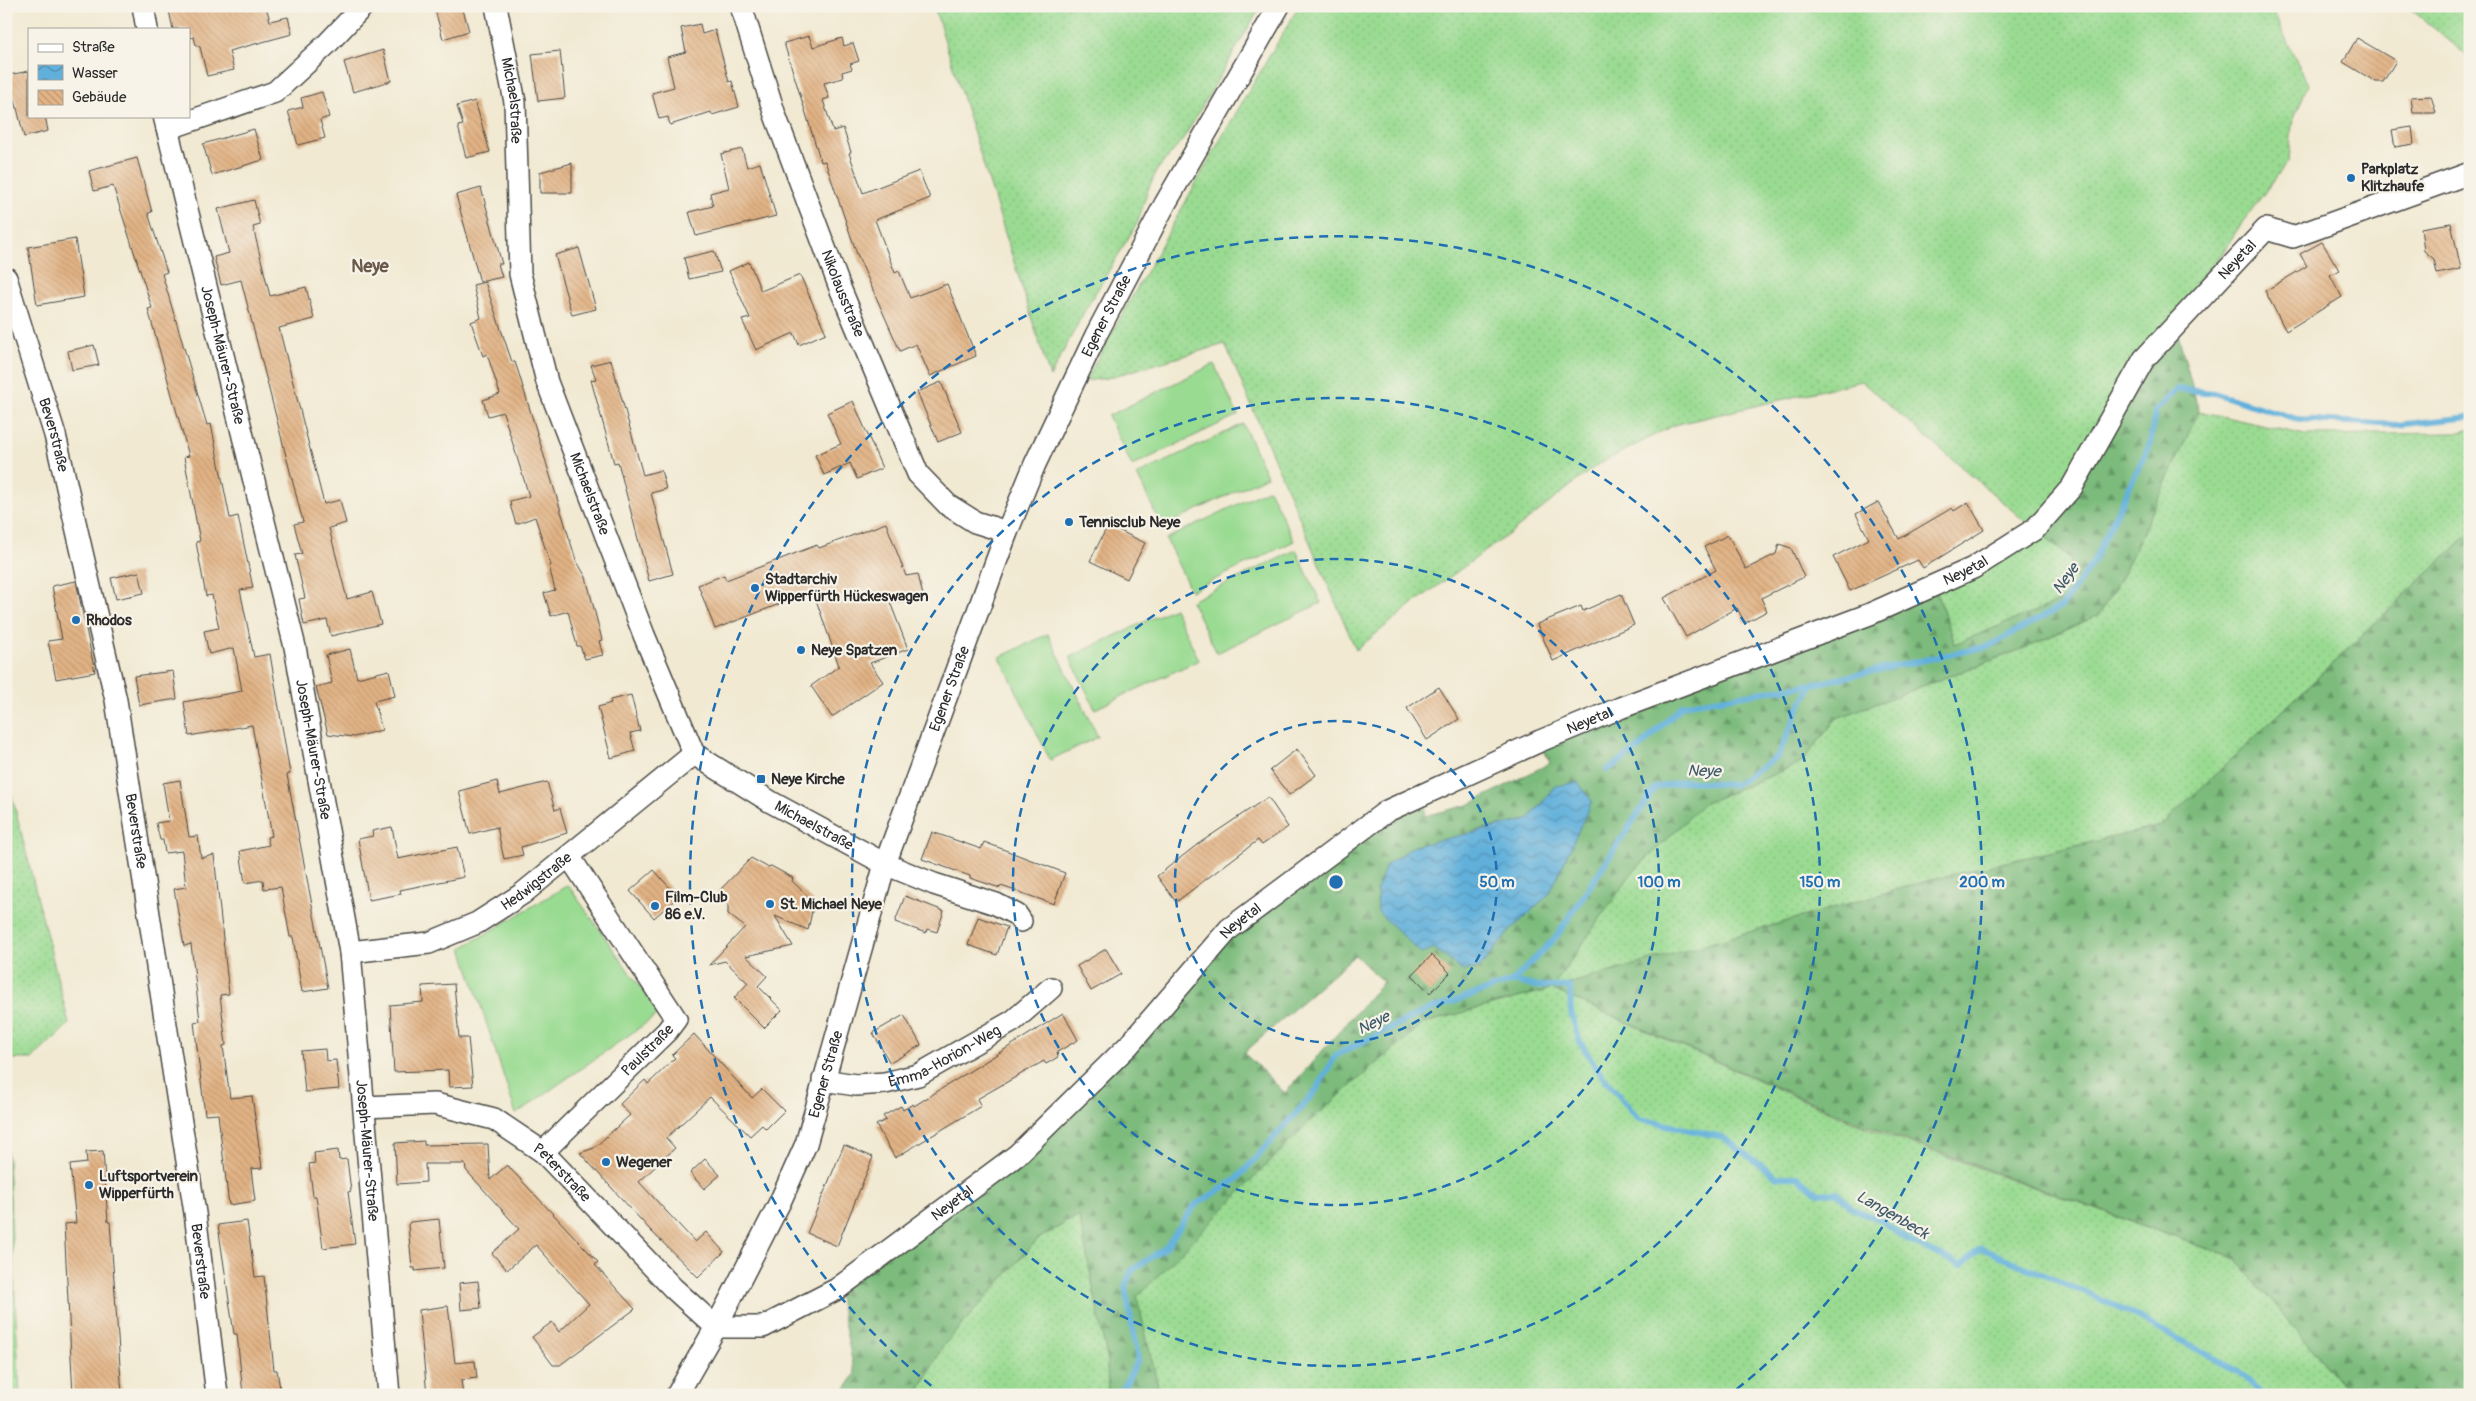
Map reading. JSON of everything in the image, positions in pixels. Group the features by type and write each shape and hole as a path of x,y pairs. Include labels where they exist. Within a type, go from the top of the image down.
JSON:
{"street":[{"path":"143,6 147,28"},
{"path":"190,116 275,92 326,46 363,6"},
{"name":"Michaelstraße","path":"496,6 515,102 520,274 546,382 641,626 694,754 770,802 885,864"},
{"name":"Nikolausstraße","path":"741,6 775,115 840,288 918,474 948,506 975,522 1007,532"},
{"name":"Egener Straße","path":"677,1395 716,1327 780,1202 806,1144 885,864 1007,532 1035,464 1096,336 1165,204 1279,6"},
{"path":"166,123 184,118"},
{"name":"Joseph-Mäurer-Straße","path":"166,123 295,647 350,952 389,1395"},
{"name":"Neyetal","path":"716,1327 763,1327 837,1289 1017,1155 1129,1045 1229,929 1387,811 1540,741 1870,614 1973,568 2034,529 2072,487 2144,359 2266,229 2293,237 2470,173"},
{"name":"Beverstraße","path":"6,278 55,435 116,700 195,1213 217,1395"},
{"name":"Hedwigstraße","path":"350,952 429,943 477,923 522,894 694,754"},
{"name":"Paulstraße","path":"543,1152 667,1031 676,1019 569,856"},
{"path":"885,864 934,884 996,904 1017,915 1021,921"},
{"name":"Emma-Horion-Weg","path":"823,1080 856,1085 886,1083 918,1075 1013,1021 1050,988"},
{"name":"Peterstraße","path":"364,1107 434,1104 494,1119 543,1152 673,1288 716,1327"}],"green space":[{"path":"934,6 1261,6 1182,141 1157,170 1147,192 1138,222 1084,312 1050,377"},
{"path":"1299,6 2270,6 2308,84 2292,124 2289,160 2241,224 2176,327 2035,529 2069,557 2077,581 2058,603 1955,644 1934,585 2034,529 1861,381 1674,425 1597,465 1520,526 1414,603 1356,650 1225,344 1107,378 1085,381 1219,142"},
{"path":"2407,6 2470,6 2470,58"},
{"path":"2176,327 2199,411 2124,572 2099,615 2022,649 1837,718 1801,763 1703,804 1631,874 1551,989 1424,1023 1312,1119 1137,1297 1160,1395 1108,1395 1107,1358 1079,1215 1038,1239 943,1346 916,1395 842,1395 855,1374 837,1289 1017,1155 1229,929 1426,795 1425,816 1468,805 1550,763 1540,741 1934,585 1955,644 2058,602 2077,581 2069,557 2035,529","holes":["1556,786 1565,859 1550,893 1510,931 1479,968 1463,971 1434,948 1474,831 1528,820","1355,955 1383,982 1285,1093 1244,1053"]},
{"path":"1214,364 1238,415 1132,466 1108,416"},
{"path":"2199,411 2305,435 2455,433 2470,429 2470,533 2161,826 1934,879 1551,989 1631,874 1703,804 1801,763 1837,718 2022,649 2099,615 2124,572"},
{"path":"1243,424 1267,476 1162,527 1137,475"},
{"path":"1269,489 1294,541 1191,591 1166,539"},
{"path":"2470,533 2470,1395 2351,1395 2236,1259 1866,1126 1551,989 1934,879 2161,826"},
{"path":"1296,550 1321,603 1217,653 1191,601"},
{"path":"1174,608 1199,660 1095,709 1070,657"},
{"path":"1048,634 1098,737 1050,760 1000,657"},
{"path":"6,772 69,1024 32,1059 6,1059"},
{"path":"568,885 659,1014 516,1114 462,948"},
{"path":"1551,989 1869,1129 2236,1259 2351,1395 1160,1395 1136,1297 1312,1119 1424,1023"},
{"path":"6,1123 20,1395 6,1395"},
{"path":"1079,1215 1107,1358 1108,1395 917,1395 943,1346 1038,1239"}],"water":[{"path":"1578,782 1592,801 1550,893 1510,931 1479,968 1463,971 1434,948 1422,954 1378,912 1377,890 1386,865 1414,846 1528,820 1556,786"}],"building":[{"path":"168,6 266,6 270,21 288,17 292,34 229,51 234,70 207,76 200,47 196,45 194,37 190,38 190,28 173,28"},
{"path":"434,6 462,6 469,31 443,39"},
{"path":"700,24 702,34 715,30 729,82 732,81 739,107 712,115 711,112 670,125 668,117 659,119 652,93 674,87 667,57 686,52 681,28"},
{"path":"809,36 813,47 842,38 844,46 853,43 859,61 850,64 852,69 842,72 843,78 824,83 829,98 823,100 833,131 843,128 851,152 849,153 863,193 919,171 930,198 875,220 895,273 899,271 910,298 947,284 976,356 930,376 916,344 900,351 857,254 825,161 821,162 784,43"},
{"path":"2357,38 2396,61 2383,82 2376,82 2343,62"},
{"path":"383,50 391,81 353,92 344,62"},
{"path":"560,51 565,98 538,101 532,54"},
{"path":"28,71 28,118 45,118 48,131 24,137 9,75"},
{"path":"322,92 329,117 320,120 325,138 298,145 288,111 303,107 301,98"},
{"path":"2431,96 2436,113 2413,113 2411,97"},
{"path":"475,101 490,152 466,158 458,126 463,125 457,106"},
{"path":"2412,127 2414,144 2395,147 2392,130"},
{"path":"254,129 263,160 212,175 203,144"},
{"path":"742,149 747,167 760,163 776,216 696,236 689,212 713,206 710,193 729,188 721,154"},
{"path":"137,158 152,212 148,213 167,272 162,274 207,425 211,424 230,518 238,516 253,588 240,590 254,657 270,654 290,774 287,775 328,988 302,992 293,937 290,937 281,887 264,889 263,880 245,883 240,851 269,845 267,837 272,836 252,725 189,736 184,702 242,691 234,648 209,654 204,631 219,628 212,595 206,596 196,542 200,541 184,457 189,456 148,309 152,308 113,186 94,191 89,171"},
{"path":"572,163 572,193 540,193 540,172"},
{"path":"481,188 502,264 498,264 502,277 480,282 456,195"},
{"path":"254,200 260,225 253,227 270,296 306,287 314,319 279,328 324,504 340,500 346,523 329,528 347,599 372,592 381,624 331,636 327,620 304,625 299,599 305,598 295,555 302,554 294,524 303,522 241,280 221,285 214,257 229,253 218,209"},
{"path":"2451,223 2461,269 2437,274 2434,259 2424,251 2421,228"},
{"path":"75,239 84,297 37,305 28,247"},
{"path":"2322,242 2339,270 2330,275 2342,297 2286,331 2265,291 2307,266 2300,254"},
{"path":"579,248 596,309 572,315 555,255"},
{"path":"714,251 721,272 689,279 684,258"},
{"path":"749,262 761,291 800,275 826,333 799,345 794,333 756,350 742,320 750,318 729,271"},
{"path":"485,282 512,362 515,362 518,371 576,560 586,577 602,640 599,641 603,655 585,659 580,646 577,646 568,611 551,616 544,593 555,590 549,566 551,566 535,517 516,524 510,501 529,496 503,412 488,416 483,400 500,394 487,354 483,356 471,322 481,318 473,285"},
{"path":"94,345 99,365 72,370 68,351"},
{"path":"611,360 643,475 661,470 666,489 651,493 673,574 649,581 618,462 614,463 591,380 596,379 591,365"},
{"path":"941,382 962,432 938,442 917,392"},
{"path":"853,401 882,468 857,479 850,463 824,475 815,455 841,444 827,413"},
{"path":"1878,502 1899,539 1952,508 1954,511 1968,502 1984,530 1923,568 1918,560 1850,591 1833,557 1869,539 1856,514"},
{"path":"886,523 906,576 918,574 924,600 890,602 908,649 870,663 883,682 832,717 811,686 839,666 813,591 715,629 698,585 724,575 726,580 817,545 819,548"},
{"path":"1108,525 1145,543 1127,579 1090,561"},
{"path":"1728,535 1746,569 1776,554 1779,544 1791,548 1804,577 1761,598 1767,611 1745,623 1737,608 1686,637 1664,598 1716,570 1704,547"},
{"path":"139,572 144,593 116,599 111,578"},
{"path":"76,581 95,672 56,679 48,641 62,639 52,586"},
{"path":"1621,594 1634,625 1553,661 1537,624 1581,606 1583,611"},
{"path":"350,649 357,678 389,670 395,696 374,701 382,730 354,737 328,734 316,687 332,683 326,655"},
{"path":"173,671 177,699 139,705 134,676"},
{"path":"1439,687 1459,719 1427,740 1407,708"},
{"path":"631,695 640,731 630,733 635,751 611,758 598,707 611,703 610,700"},
{"path":"1297,749 1316,775 1289,795 1270,770"},
{"path":"180,780 189,837 198,836 201,858 214,855 229,994 220,995 226,1045 223,1046 230,1098 252,1096 262,1168 251,1169 255,1201 229,1205 218,1114 205,1115 194,1022 200,1021 191,944 184,946 174,889 186,887 182,851 165,853 163,840 160,840 156,823 169,821 163,783"},
{"path":"497,781 500,794 547,782 555,810 560,808 567,833 521,847 523,855 504,859 497,827 470,834 459,791"},
{"path":"1268,797 1288,827 1262,845 1258,840 1176,902 1157,876 1198,844"},
{"path":"392,827 398,859 457,847 464,877 400,890 401,894 369,900 358,839 373,836 372,831"},
{"path":"932,832 981,849 984,842 1065,873 1054,904 1001,886 1000,888 970,878 970,876 922,859"},
{"name":"St. Michael Neye","path":"751,858 793,878 792,881 814,902 808,930 775,916 793,946 746,956 767,976 758,986 782,1010 764,1028 734,998 748,983 725,961 709,965 745,927 728,914 728,905 719,891"},
{"name":"Film-Club 86 e.V.","path":"654,870 678,897 654,918 630,891"},
{"path":"905,896 944,911 937,932 927,929 926,933 895,922"},
{"path":"978,917 1007,927 997,955 968,945"},
{"path":"1106,949 1121,974 1091,991 1077,966"},
{"path":"1432,955 1450,973 1430,993 1412,975"},
{"path":"454,984 459,1038 468,1038 473,1086 449,1087 448,1070 394,1072 390,1005 423,1002 422,986"},
{"path":"1063,1013 1078,1040 1057,1052 1058,1057 1046,1064 1044,1061 977,1099 981,1106 895,1158 876,1125 886,1120 883,1116 901,1106 903,1110 913,1104 914,1106"},
{"path":"904,1015 921,1045 890,1063 873,1033"},
{"path":"694,1034 752,1098 762,1089 784,1111 766,1129 762,1125 750,1136 710,1097 666,1138 675,1148 639,1182 695,1242 706,1232 724,1252 698,1277 651,1231 580,1153 594,1148 630,1115 620,1104 645,1080 648,1084 675,1058 672,1055"},
{"path":"325,1049 326,1061 336,1060 339,1089 305,1092 301,1051"},
{"path":"424,1141 424,1145 488,1144 490,1180 507,1165 598,1262 595,1265 635,1309 560,1365 553,1365 532,1337 552,1322 559,1332 589,1304 536,1245 507,1270 492,1253 519,1229 466,1170 465,1164 425,1164 426,1182 397,1184 395,1143"},
{"path":"844,1145 873,1157 837,1246 807,1233"},
{"path":"338,1150 339,1160 347,1159 351,1191 348,1192 355,1244 323,1248 316,1196 313,1196 309,1164 315,1163 314,1153"},
{"path":"103,1151 122,1395 73,1395 64,1224 76,1223 70,1165 87,1163 86,1152"},
{"path":"705,1159 720,1175 704,1189 690,1173"},
{"path":"439,1219 444,1268 415,1271 415,1268 412,1268 408,1225 410,1222"},
{"path":"247,1221 255,1277 264,1276 274,1370 277,1370 281,1395 243,1395 237,1334 234,1334 218,1225"},
{"path":"478,1281 481,1308 461,1310 459,1283"},
{"path":"448,1306 455,1363 475,1361 477,1378 461,1380 463,1395 427,1395 419,1310"}],"waterway":[{"name":"Neye","path":"1123,1395 1122,1391 1138,1359 1125,1287 1131,1271 1166,1247 1195,1205 1237,1179 1315,1092 1336,1055 1423,1012 1513,981 1556,937 1655,788 1685,781 1735,785 1778,756 1801,704 1813,684 1989,646 2062,606 2093,562 2150,444 2155,411 2177,389 2214,393 2297,419 2397,425 2470,417"},
{"path":"1607,770 1638,749 1683,705 1813,684"},
{"name":"Langenbeck","path":"1513,981 1534,986 1570,987 1571,1013 1580,1042 1600,1073 1639,1119 1722,1137 1777,1177 1797,1177 1819,1194 1837,1192 1853,1209 1881,1220 1909,1241 1961,1265 1981,1248 2116,1306 2238,1371 2263,1395"}],"place":[{"name":"Parkplatz Klitzhaufe","path":"2351,178"},
{"name":"Tennisclub Neye","path":"1069,522"},
{"name":"Stadtarchiv Wipperfürth Hückeswagen","path":"755,588"},
{"name":"Rhodos","path":"76,620"},
{"name":"Neye Spatzen","path":"801,650"},
{"name":"Neye Kirche","path":"761,779"},
{"name":"St. Michael Neye","path":"770,904"},
{"name":"Film-Club 86 e.V.","path":"655,906"},
{"name":"Wegener","path":"606,1162"},
{"name":"Luftsportverein Wipperfürth","path":"89,1185"}],"district":[{"name":"Neye","path":"370,266"}]}
